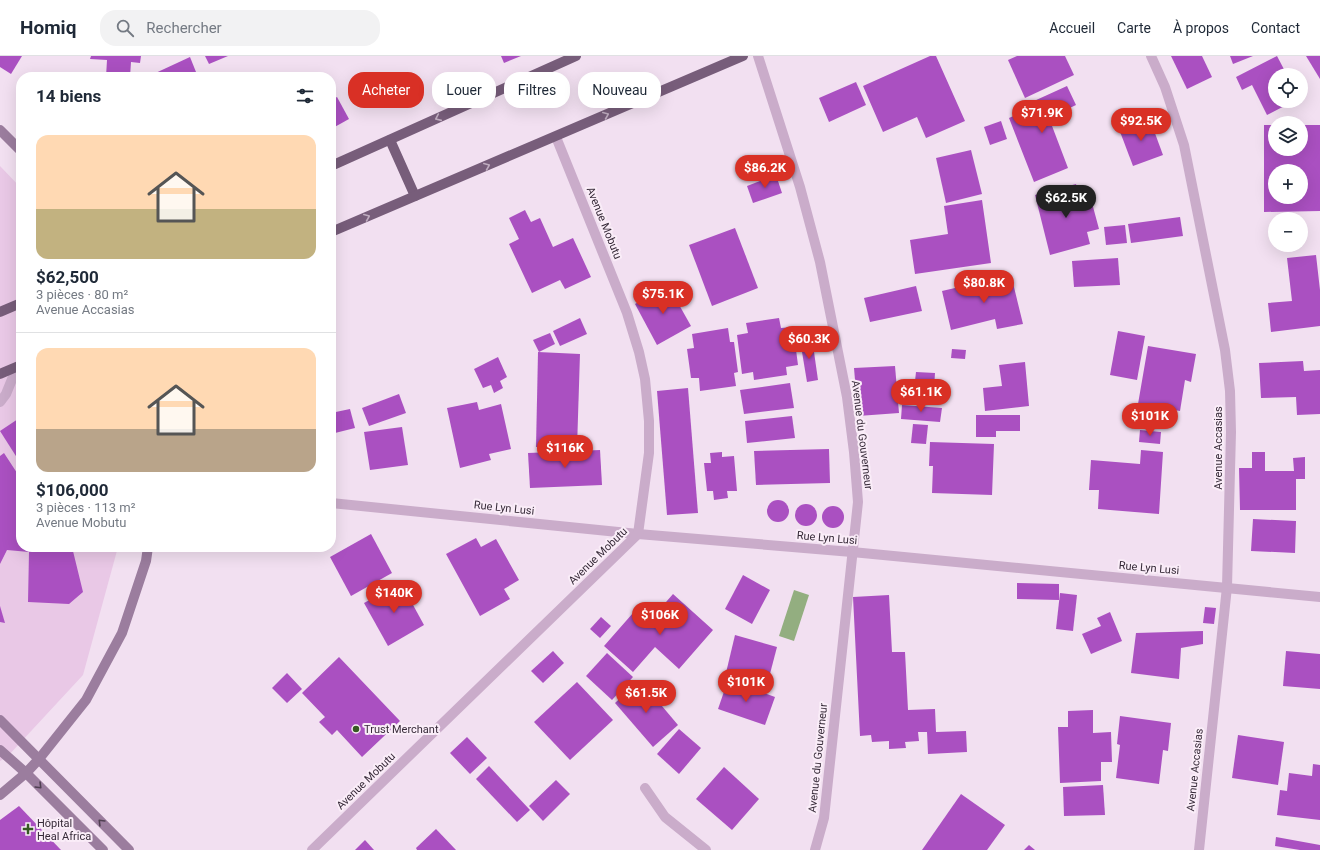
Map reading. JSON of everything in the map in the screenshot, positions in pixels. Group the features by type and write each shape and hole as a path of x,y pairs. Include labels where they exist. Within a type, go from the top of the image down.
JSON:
{"main road":[{"path":"336,164 576,56"},
{"path":"336,230 743,56"},
{"path":"390,140 415,196"},
{"path":"0,312 16,305"},
{"path":"0,374 16,367"}],"street":[{"name":"Avenue du Gouverneur","path":"758,56 800,187 820,262 847,397 854,452 858,502 824,818 815,850"},
{"name":"Avenue Accasias","path":"1151,56 1165,87 1184,144 1225,350 1230,391 1231,432 1227,588 1199,850"},
{"path":"0,130 16,146"},
{"name":"Avenue Mobutu","path":"312,850 638,534 649,453 649,429 644,379 639,352 627,313 556,137"},
{"path":"0,402 6,394 16,372"},
{"name":"Rue Lyn Lusi","path":"336,504 638,534 852,552 1320,597"},
{"path":"0,795 40,759 86,700 122,633 146,561 147,552"},
{"path":"0,720 129,850"},
{"path":"0,750 26,773 103,850"},
{"path":"645,788 664,817 706,850"}],"shaded area":[{"path":"0,166 16,183 16,552 117,552 83,675 7,757 0,761"},
{"path":"794,590 809,595 794,641 779,636"}],"building":[{"path":"0,56 22,56 11,74 0,67"},
{"path":"91,56 141,56 140,63 131,62 130,72 106,72 107,60 90,59"},
{"path":"205,56 228,56 209,64"},
{"path":"501,56 521,56 504,63"},
{"path":"930,56 936,56 965,121 926,138 917,117 883,132 863,86"},
{"path":"1017,56 1065,56 1074,75 1025,98 1008,60"},
{"path":"1171,56 1202,56 1212,77 1187,89"},
{"path":"1230,56 1253,56 1233,64"},
{"path":"1277,56 1283,68 1268,68 1268,108 1280,108 1267,115 1252,85 1242,90 1236,77"},
{"path":"1306,56 1320,56 1320,79"},
{"path":"190,57 196,72 158,72"},
{"path":"856,82 866,105 829,122 819,98"},
{"path":"1067,86 1076,105 1049,118 1068,168 1034,182 1009,118 1025,111 1023,106"},
{"path":"336,98 349,119 336,126"},
{"path":"1149,117 1163,155 1133,166 1119,129"},
{"path":"1001,121 1007,139 990,145 984,127"},
{"path":"1264,125 1268,125 1268,156 1308,156 1308,125 1320,125 1320,211 1264,212"},
{"path":"971,150 982,194 946,203 936,158"},
{"path":"776,175 782,193 753,203 747,186"},
{"path":"1076,184 1082,205 1092,203 1099,229 1087,232 1090,244 1050,255 1035,195"},
{"path":"982,200 991,263 915,274 910,240 948,234 944,206"},
{"path":"525,210 531,222 540,218 553,247 573,238 591,277 565,289 560,280 532,293 509,244 519,239 509,218"},
{"path":"1180,217 1183,236 1131,243 1128,224"},
{"path":"1125,225 1127,243 1106,245 1104,227"},
{"path":"735,228 758,288 712,306 689,245"},
{"path":"1316,255 1320,290 1320,326 1271,332 1268,303 1292,301 1287,258"},
{"path":"1118,258 1120,285 1074,287 1072,261"},
{"path":"1011,275 1023,324 997,329 995,319 951,330 942,291"},
{"path":"668,285 691,326 657,345 635,304"},
{"path":"916,286 922,311 870,322 864,298"},
{"path":"580,318 587,334 560,346 553,331"},
{"path":"779,318 781,328 793,327 798,365 786,367 787,375 754,380 753,372 742,374 737,335 748,333 746,323"},
{"path":"728,328 730,342 734,342 738,372 734,373 736,386 700,391 699,378 691,378 687,349 694,348 692,334"},
{"path":"1118,331 1145,336 1137,380 1110,375"},
{"path":"550,333 555,344 539,352 533,340"},
{"path":"812,338 818,380 807,382 800,340"},
{"path":"1148,346 1196,354 1191,382 1185,380 1180,411 1138,404"},
{"path":"952,349 966,350 965,359 951,358"},
{"path":"538,352 580,354 577,448 536,447"},
{"path":"498,357 507,377 500,381 503,388 494,393 491,385 483,388 474,369"},
{"path":"1303,361 1304,371 1320,370 1320,414 1297,415 1296,397 1261,398 1259,363"},
{"path":"1025,362 1029,406 985,411 983,388 1002,386 999,365"},
{"path":"895,366 899,413 858,416 854,368"},
{"path":"916,372 935,373 933,404 917,403 918,391 914,390"},
{"path":"790,383 794,408 744,414 740,390"},
{"path":"688,388 698,513 667,515 657,391"},
{"path":"399,394 406,413 369,426 362,408"},
{"path":"477,402 479,410 501,404 511,449 489,454 491,460 460,468 447,408"},
{"path":"902,405 942,408 940,422 901,419"},
{"path":"350,409 355,428 336,433 336,412"},
{"path":"976,415 1020,415 1020,431 996,431 996,437 976,437"},
{"path":"792,416 795,438 747,443 745,421"},
{"path":"16,420 16,456 0,431"},
{"path":"913,424 928,425 926,444 911,443"},
{"path":"402,427 408,465 370,470 364,432"},
{"path":"1140,430 1161,432 1160,444 1139,442"},
{"path":"930,442 994,444 992,495 932,493 933,466 929,466"},
{"path":"829,449 830,483 756,485 754,451"},
{"path":"600,450 602,485 530,488 528,453"},
{"path":"1141,450 1163,452 1159,514 1098,509 1099,490 1089,490 1091,460 1140,464"},
{"path":"722,452 722,457 734,456 737,491 727,491 728,498 714,500 713,491 707,491 704,463 711,463 710,453"},
{"path":"1252,452 1265,452 1265,471 1294,471 1293,458 1305,457 1305,479 1296,479 1296,510 1240,510 1239,468 1252,468"},
{"path":"4,453 16,471 16,551 7,550 0,564 0,456"},
{"path":"778,500 786,503 789,511 786,519 778,522 770,519 767,511 770,503"},
{"path":"806,504 814,507 817,515 814,523 806,526 798,523 795,515 798,507"},
{"path":"833,506 841,509 844,517 841,525 833,528 825,525 822,517 825,509"},
{"path":"1253,519 1296,521 1295,553 1251,551"},
{"path":"371,534 392,573 351,596 330,557"},
{"path":"476,538 481,547 496,539 519,580 504,589 510,599 480,616 446,554"},
{"path":"29,552 73,552 83,592 69,604 28,602"},
{"path":"743,575 770,590 752,624 725,609"},
{"path":"401,583 424,625 388,646 364,603"},
{"path":"1017,583 1059,584 1059,600 1017,599"},
{"path":"1060,593 1077,595 1073,631 1056,629"},
{"path":"673,594 713,630 679,669 655,647 633,672 604,646 633,613 646,625"},
{"path":"889,595 892,652 905,652 908,710 935,709 936,732 966,731 967,752 928,754 927,732 918,732 919,741 905,742 906,748 889,749 889,741 872,742 871,735 860,736 853,597"},
{"path":"0,606 5,623 0,622"},
{"path":"1205,607 1216,608 1214,624 1203,623"},
{"path":"1110,612 1122,641 1091,654 1082,634 1101,626 1097,618"},
{"path":"601,617 611,626 600,638 590,629"},
{"path":"1203,631 1203,644 1181,648 1179,679 1131,673 1136,633"},
{"path":"735,635 777,647 766,689 725,677"},
{"path":"553,651 564,663 543,683 531,671"},
{"path":"1286,651 1320,654 1320,689 1283,686"},
{"path":"607,653 633,677 612,700 586,676"},
{"path":"339,657 400,721 362,757 337,730 332,735 319,722 325,717 302,693"},
{"path":"287,673 302,689 287,703 272,688"},
{"path":"640,680 678,725 653,747 615,703"},
{"path":"728,680 775,697 765,725 718,709"},
{"path":"577,682 613,720 570,760 534,722"},
{"path":"1093,710 1093,733 1111,732 1112,762 1101,762 1101,781 1060,783 1058,727 1068,727 1068,711"},
{"path":"1120,716 1171,723 1168,751 1163,750 1159,784 1116,778 1120,745 1117,744"},
{"path":"679,729 701,748 679,774 657,754"},
{"path":"1238,735 1284,742 1278,785 1232,778"},
{"path":"467,737 487,758 470,774 450,753"},
{"path":"1313,764 1320,765 1320,820 1277,815 1280,790 1287,791 1289,773 1312,776"},
{"path":"489,766 530,810 517,822 476,779"},
{"path":"724,767 759,799 732,830 696,799"},
{"path":"556,780 570,794 543,821 529,806"},
{"path":"1103,785 1105,815 1064,816 1063,787"},
{"path":"961,794 1005,825 987,850 922,850"},
{"name":"Hôpital Heal Africa","path":"19,806 61,850 0,850 0,820"},
{"path":"436,829 456,850 417,850 416,848"},
{"path":"1276,837 1320,845 1320,850 1300,850 1275,846"},
{"path":"365,840 374,850 355,850"},
{"path":"1029,845 1035,850 1024,850"}],"place":[{"name":"Trust Merchant","path":"356,729"},
{"name":"Hôpital Heal Africa","path":"28,829"}]}
